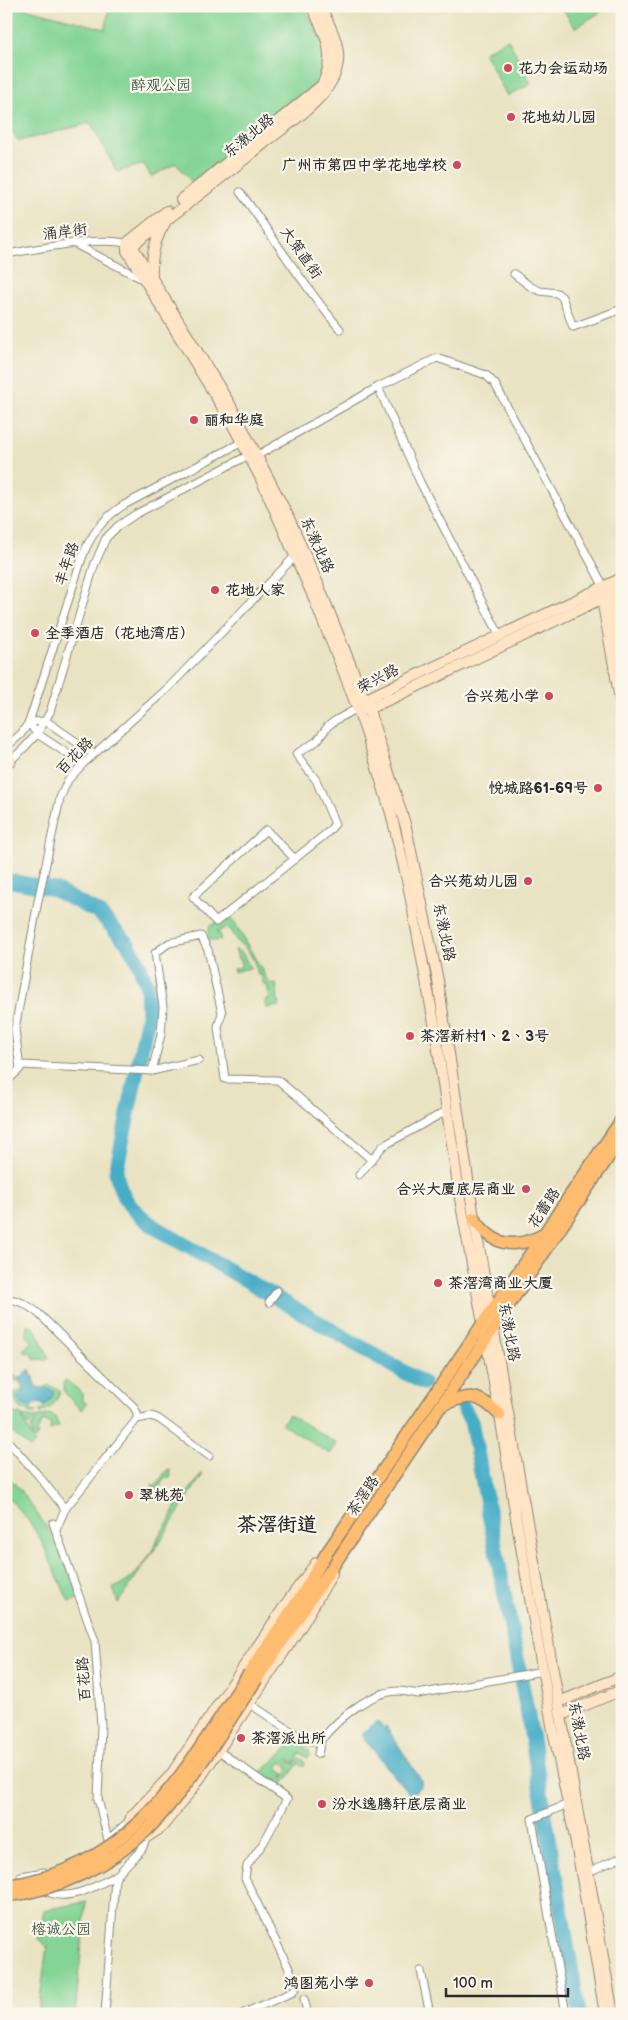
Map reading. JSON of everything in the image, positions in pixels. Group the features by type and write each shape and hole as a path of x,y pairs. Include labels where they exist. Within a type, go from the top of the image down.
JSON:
{"main road":[{"name":"东漖北路","path":"130,245 322,85 329,69 329,47 311,6"},
{"name":"东漖北路","path":"130,245 168,218 305,110 328,88 337,70 338,53 333,32 320,6"},
{"path":"148,278 155,243 168,218"},
{"name":"东漖北路","path":"130,245 148,278 231,406 299,553 363,705 395,787 417,871 439,989 474,1218 491,1313"},
{"name":"荣兴路","path":"363,705 606,593 622,578"},
{"name":"荣兴路","path":"363,705 500,636 606,593 622,589"},
{"path":"606,593 622,658"},
{"path":"606,593 622,710"},
{"name":"东漖北路","path":"363,705 401,849 417,928 448,1110 461,1205 488,1326 559,1702 605,2014"},
{"name":"花蕾路","path":"488,1326 491,1313 622,1119"},
{"name":"花蕾路","path":"488,1326 544,1250 622,1137"},
{"path":"474,1218 488,1236 506,1243 529,1242 544,1234"},
{"name":"茶滘路","path":"253,1676 336,1564 486,1341 488,1326"},
{"name":"茶滘路","path":"253,1676 326,1554 488,1326"},
{"name":"东漖北路","path":"486,1341 568,1804 585,1873 613,2014"},
{"path":"441,1406 467,1396 484,1401 500,1415"},
{"path":"326,1554 313,1566 288,1601 170,1776 129,1820 132,1830 137,1835 147,1837 161,1828 172,1816 219,1751 315,1605 331,1578 336,1564"},
{"path":"6,1886 28,1882 68,1870 104,1851 138,1825 155,1807 253,1676"},
{"path":"6,1896 64,1882 102,1864 133,1842 159,1817 174,1798 253,1676"},
{"path":"559,1702 622,1676"},
{"path":"561,1715 622,1690"}],"street":[{"name":"大策直街","path":"240,192 306,283 320,306 340,329"},
{"name":"涌岸街","path":"6,254 73,243 130,245"},
{"path":"73,243 148,278"},
{"path":"514,274 531,287 540,291 557,293 562,297 573,327 622,309"},
{"name":"丰年路","path":"7,755 25,748 46,721 94,566 106,538 118,526 136,514 437,358 486,375 495,384 606,593"},
{"path":"378,387 420,482 500,636"},
{"name":"丰年路","path":"29,722 82,558 87,545 102,523 124,505 246,440"},
{"name":"百花路","path":"21,1065 15,1039 15,1029 40,892 62,794 68,780 83,764 169,687 299,553"},
{"path":"295,859 266,830 193,897 216,922 295,859 327,833 335,824 316,780 296,754 317,741 328,726 336,720 363,705"},
{"path":"29,722 46,721 94,754"},
{"path":"29,722 36,733 83,764"},
{"path":"7,755 29,722"},
{"path":"149,1070 161,1035 163,1007 155,953 169,943 201,936 208,950 222,1013 218,1027 226,1080 278,1080 372,1160"},
{"path":"6,1082 18,1073 21,1065 149,1070 199,1060"},
{"path":"359,1175 383,1146 448,1110"},
{"path":"269,1302 277,1291"},
{"path":"6,1299 28,1304 134,1407 137,1413 137,1419 65,1509 56,1530"},
{"path":"137,1419 152,1416 159,1419 209,1456"},
{"path":"6,1439 65,1509"},
{"name":"百花路","path":"53,1522 95,1641 101,1726 98,1799 108,1840"},
{"path":"318,1754 321,1740 342,1718 375,1697 398,1691 418,1694 543,1671"},
{"path":"250,1704 303,1738 312,1741 321,1740"},
{"path":"219,1751 287,1799 264,1842 247,1866 245,1878 295,1979 296,1985 292,1992 242,2014"},
{"path":"566,2014 532,1819 568,1804"},
{"path":"66,1895 55,1891 50,1879 53,1872 93,1851 119,1832 129,1820"},
{"path":"105,2014 115,1880 118,1874 142,1849 147,1837"},
{"path":"585,1873 622,1857"},
{"path":"66,1865 45,1872 21,1876 48,1893 61,1896 92,1887 118,1874"},
{"path":"421,1971 430,2014"},
{"path":"304,1999 308,2014"}],"green space":[{"name":"醉观公园","path":"6,6 17,6 105,29 110,6 304,6 325,47 319,82 192,182 176,163 151,177 144,164 117,172 91,123 19,141 6,126"},
{"name":"花力会运动场","path":"561,6 599,6 602,11 575,28"},
{"name":"花力会运动场","path":"508,39 531,84 507,96 484,52"},
{"path":"230,915 270,984 276,984 279,1006 266,1008 265,1001 270,999 267,985 264,985 261,975 258,975 251,955 236,941 231,930 226,928 216,932 219,933 221,940 210,940 208,934 210,926"},
{"path":"235,949 243,954 250,968 234,972 233,969 241,967 241,959 238,959"},
{"path":"27,1325 35,1329 49,1357 47,1360 34,1359 29,1352 27,1353 23,1350 32,1341 26,1335"},
{"path":"14,1375 23,1382 25,1387 21,1395 30,1408 32,1406 30,1411 36,1411 36,1413 23,1410 14,1400 10,1392 17,1393 23,1388 19,1381 11,1381"},
{"path":"66,1380 82,1393 82,1402 87,1403 81,1410 64,1392 64,1381"},
{"path":"47,1385 60,1390 53,1404 40,1413 40,1410 45,1408 43,1405 46,1405 51,1399 51,1391 46,1389"},
{"path":"12,1412 21,1415 35,1444 30,1448 6,1427 6,1419"},
{"path":"50,1414 55,1417 59,1426 50,1430 51,1424 43,1421 36,1433 38,1434 36,1440 33,1438 31,1428 35,1422 33,1421 29,1426 22,1416 36,1418"},
{"path":"289,1414 337,1444 330,1454 282,1424"},
{"path":"167,1470 170,1470 171,1476 163,1480 153,1499 147,1497 146,1494 153,1485 155,1487"},
{"path":"202,1473 159,1543 118,1603 113,1588 133,1577 143,1565 156,1544 159,1535 172,1516 176,1505"},
{"path":"6,1474 53,1536 80,1598 69,1602 42,1542 29,1521 6,1495"},
{"path":"284,1733 309,1750 310,1756 308,1758 300,1753 294,1762 288,1759 284,1764 281,1762 277,1768 285,1773 279,1781 275,1778 271,1785 256,1777 291,1745"},
{"path":"299,1758 305,1761 304,1766 299,1763 280,1788 285,1792 283,1793 272,1786 276,1780 280,1783 289,1769 286,1765 289,1761 294,1764"},
{"name":"榕诚公园","path":"86,1902 75,2014 38,2014 47,1946 38,1939 44,1910"}],"water":[{"path":"30,1370 34,1377 35,1386 46,1387 54,1391 53,1396 46,1405 36,1403 30,1408 21,1404 17,1398 24,1392 25,1387 19,1378"},
{"path":"375,1723 379,1723 383,1728 386,1726 421,1780 421,1787 410,1795 361,1735"}],"waterway":[{"path":"6,880 53,889 99,913 128,944 139,963 147,987 148,1016 116,1172 121,1191 129,1204 156,1228 423,1383"},
{"path":"463,1407 471,1421 527,1710 579,2014"}],"place":[{"name":"花力会运动场","path":"508,68"},
{"name":"花地幼儿园","path":"511,117"},
{"name":"广州市第四中学花地学校","path":"457,165"},
{"name":"丽和华庭","path":"194,420"},
{"name":"花地人家","path":"215,590"},
{"name":"全季酒店（花地湾店）","path":"35,633"},
{"name":"合兴苑小学","path":"549,696"},
{"name":"悦城路61-69号","path":"598,788"},
{"name":"合兴苑幼儿园","path":"528,881"},
{"name":"茶滘新村1、2、3号","path":"410,1036"},
{"name":"合兴大厦底层商业","path":"526,1189"},
{"name":"茶滘湾商业大厦","path":"438,1283"},
{"name":"翠桃苑","path":"129,1495"},
{"name":"茶滘派出所","path":"241,1738"},
{"name":"汾水逸腾轩底层商业","path":"322,1804"},
{"name":"鸿图苑小学","path":"369,1983"}],"district":[{"name":"茶滘街道","path":"277,1525"}]}
